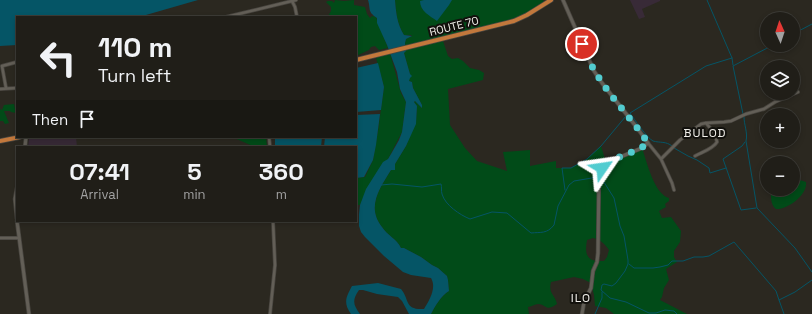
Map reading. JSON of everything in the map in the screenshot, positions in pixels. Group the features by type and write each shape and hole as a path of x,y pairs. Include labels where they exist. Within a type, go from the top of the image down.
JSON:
{"highway":[{"name":"ROUTE 70","path":"357,60 514,21 552,0"},
{"path":"0,141 16,138"}],"street":[{"path":"230,16 296,0"},
{"path":"563,0 594,71 661,159 674,190"},
{"path":"292,1 297,16"},
{"path":"6,88 1,66 16,62"},
{"path":"0,89 16,88"},
{"path":"661,159 680,140 700,124 731,121 746,114 764,109 780,100"},
{"path":"695,156 718,142 715,134 706,123"},
{"path":"582,314 584,302 591,288 593,271 597,262 599,173 608,162 642,148 648,143"},
{"path":"16,194 16,210"},
{"path":"17,222 29,314"},
{"path":"270,314 275,265 273,222"},
{"path":"0,238 19,238"}],"shaded area":[{"path":"630,0 660,1 642,9 645,17 639,19"},
{"path":"76,138 77,146 28,146 29,139"}],"green space":[{"path":"335,0 354,0 354,5 365,7 370,18 372,16 376,17 388,48 379,50 375,46 357,56 357,16 328,16 331,11 331,7 326,2 332,1 334,3"},
{"path":"395,0 543,0 545,4 514,21 442,38 448,56 452,59 458,58 470,68 484,73 483,80 448,89 450,125 465,148 477,161 507,171 503,152 530,150 530,166 556,161 556,168 571,168 587,159 601,146 605,159 608,162 642,148 655,184 664,195 669,198 669,201 665,204 666,207 659,211 662,218 671,217 681,231 680,242 674,251 674,257 677,262 666,269 669,280 664,288 660,300 687,314 614,314 606,308 595,306 591,283 574,277 551,282 550,289 557,304 550,308 538,304 528,307 529,314 431,314 441,298 449,291 447,276 421,257 404,248 401,248 382,227 377,220 375,212 376,198 379,191 391,170 395,170 395,164 406,146 416,121 417,106 414,102 415,101 422,108 422,105 413,88 412,82 409,81 410,74 404,53 406,50 406,39 412,36 404,35 400,27 397,18","holes":["593,238 606,245 609,250 604,261 594,260 588,257 586,250 587,240"]},
{"path":"390,53 401,93 406,102 402,132 388,159 370,184 360,205 357,205 357,178 365,177 373,160 384,87 376,58"},
{"path":"14,104 16,113 4,111 9,123 5,124 3,121 0,121 0,109 2,110 4,105"},
{"path":"234,138 266,138 267,146 253,146"},
{"path":"800,180 806,182 804,192 800,197 786,207 776,209 772,204 771,196 800,196"}],"water":[{"path":"0,0 198,0 142,16 16,16 16,45 0,46"},
{"path":"368,0 395,0 397,18 400,27 404,35 412,36 406,39 406,51 404,53 410,74 412,76 409,81 412,82 413,88 422,105 422,108 415,101 414,102 417,106 416,124 406,146 395,164 395,170 391,170 379,191 376,198 375,212 377,220 382,227 401,248 404,248 421,257 447,276 449,291 441,298 431,314 409,314 398,297 363,290 359,290 354,300 356,308 360,314 351,314 346,303 352,286 378,283 401,289 410,306 413,308 424,309 433,290 433,282 431,278 411,275 403,272 365,237 359,226 360,205 366,189 383,162 388,159 399,140 402,132 406,102 400,89 397,72 377,23 377,18 371,12"},
{"path":"452,0 437,21 426,13 420,5 420,1"},
{"path":"378,63 384,87 381,110 357,112 357,68"},
{"path":"380,114 373,160 364,177 357,178 357,146 324,146 325,138 357,138 357,115"},
{"path":"275,138 322,138 321,146 275,146"}],"waterway":[{"path":"707,0 732,58 733,65"},
{"path":"800,30 812,24"},
{"path":"743,114 733,66 760,52"},
{"path":"672,146 667,143 653,141 650,139 630,113 706,66 732,58"},
{"path":"565,190 562,168 571,168 587,159 601,146 626,116"},
{"path":"744,117 747,135 746,141 757,208 795,248 812,272"},
{"path":"745,142 742,146 723,159 741,210 756,208"},
{"path":"674,148 709,168 710,173 726,168"},
{"path":"381,185 392,184 422,187 441,184 442,194 446,202 462,215 470,219 492,212 507,213 531,233 549,230 554,225 558,206 569,185 574,181 598,177"},
{"path":"602,179 614,198 620,226 624,236 628,264 625,271 616,283 612,286 604,284 602,285 601,290 610,298 626,302 649,313 656,313 665,310 674,311 677,314"},
{"path":"629,264 634,268 660,267 668,265 672,261 683,261 694,257 709,256 734,242 776,291 779,300"},
{"path":"784,314 779,300 795,292 812,280"},
{"path":"595,314 602,298 602,292"}],"district":[{"name":"BULOD","path":"705,133"},
{"name":"ILO","path":"581,298"}],"route":[{"path":"582,44 594,71 602,83 648,143 642,148 608,162 602,168"}]}
